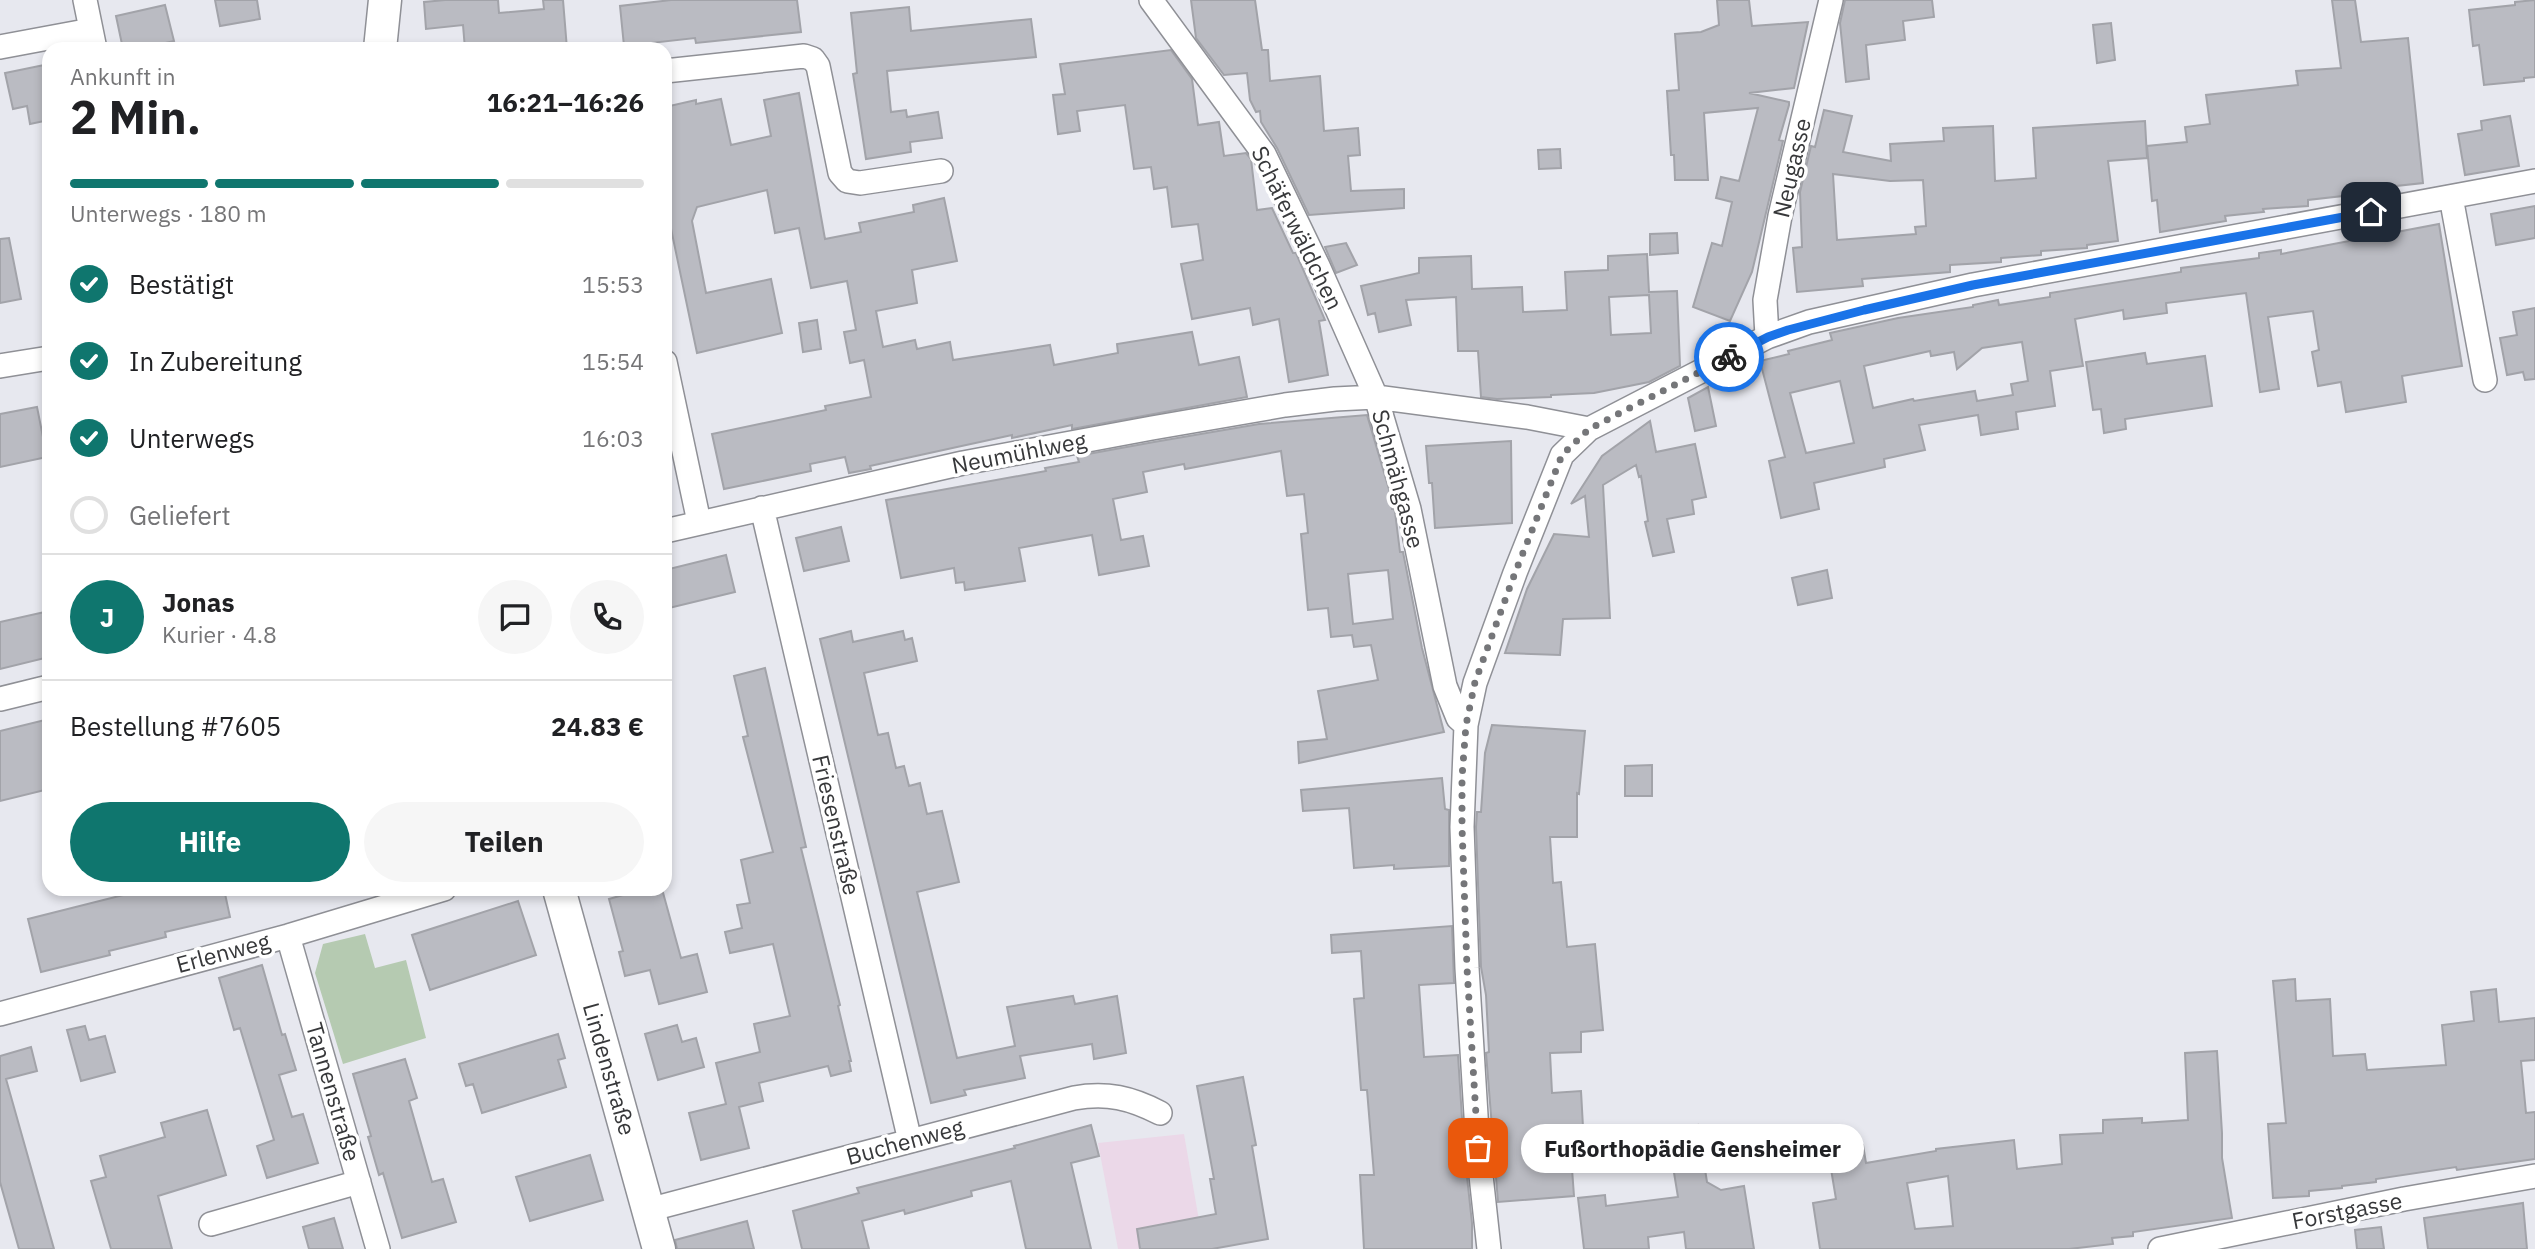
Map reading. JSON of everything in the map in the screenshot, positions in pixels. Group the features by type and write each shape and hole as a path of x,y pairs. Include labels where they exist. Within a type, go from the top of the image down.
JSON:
{"main road":[{"path":"381,42 385,0"},
{"name":"Lindenstraße","path":"561,896 659,1249"}],"street":[{"path":"58,42 93,39 85,0"},
{"name":"Schäferwäldchen","path":"1151,0 1264,154 1318,266 1376,397"},
{"name":"Neugasse","path":"1768,337 1765,300 1780,216 1831,0"},
{"path":"0,47 42,43"},
{"path":"672,70 804,55 813,59 818,66 840,173 847,181 860,183 941,171"},
{"path":"1489,1249 1478,1148 1467,968 1462,827 1466,725 1475,682 1562,455 1589,429 1768,337 1809,322 1973,285 2535,181"},
{"path":"2451,197 2485,380"},
{"path":"0,366 42,359"},
{"path":"672,395 699,522"},
{"name":"Schmähgasse","path":"1466,725 1458,718 1445,686 1409,509 1376,397 1527,417 1589,429"},
{"name":"Neumühlweg","path":"672,529 963,463 1285,405 1376,397"},
{"name":"Friesenstraße","path":"762,508 910,1141"},
{"path":"0,699 42,689"},
{"name":"Erlenweg","path":"0,1014 288,936 421,896"},
{"name":"Tannenstraße","path":"288,936 378,1249"},
{"name":"Buchenweg","path":"648,1210 1094,1095 1121,1096 1160,1113"},
{"name":"Forstgasse","path":"2160,1249 2535,1176"},
{"path":"211,1224 359,1182"}],"shaded area":[{"path":"1184,1134 1204,1249 1118,1249 1098,1143"}],"green space":[{"path":"365,934 375,968 406,960 426,1038 343,1064 315,973 323,944"}],"building":[{"path":"215,0 257,0 260,19 220,26"},
{"path":"498,0 499,13 544,9 543,0 563,0 566,42 464,42 463,25 426,29 424,2"},
{"path":"671,0 797,0 801,32 696,43 695,38 624,42 620,6"},
{"path":"1191,0 1255,0 1262,50 1268,50 1270,81 1320,76 1324,131 1358,128 1360,155 1348,156 1351,191 1404,189 1404,208 1309,215 1277,148 1261,122 1260,111 1256,112 1250,100 1247,73 1224,75 1196,38"},
{"path":"1717,0 1749,0 1752,26 1808,22 1794,88 1749,93 1789,102 1789,105 1779,140 1783,141 1752,272 1730,321 1693,307 1712,243 1722,246 1732,202 1716,198 1721,177 1739,181 1758,108 1704,113 1708,180 1675,180 1667,91 1679,90 1675,34 1701,32 1719,25"},
{"path":"1845,0 1932,0 1934,17 1903,21 1905,40 1866,45 1869,79 1846,82 1840,23"},
{"path":"2332,0 2355,0 2361,42 2408,38 2423,183 2378,188 2378,192 2308,200 2308,206 2263,209 2264,212 2225,216 2226,221 2160,232 2157,200 2152,201 2147,146 2187,142 2185,127 2210,124 2206,95 2298,85 2296,71 2341,68"},
{"path":"2535,0 2535,77 2524,78 2524,81 2484,85 2479,45 2473,46 2469,10"},
{"path":"165,5 174,41 122,42 116,16"},
{"path":"909,7 911,31 1031,19 1036,57 887,71 891,112 906,110 907,117 938,112 942,138 910,142 911,152 866,159 853,74 857,73 851,13"},
{"path":"2111,23 2115,60 2097,63 2093,25"},
{"path":"1171,50 1192,79 1198,125 1219,122 1224,156 1246,153 1251,159 1257,210 1272,208 1293,253 1296,253 1325,320 1319,321 1328,375 1289,382 1279,319 1253,325 1250,308 1192,319 1181,264 1203,260 1198,224 1172,227 1167,187 1154,189 1151,167 1134,169 1125,105 1077,111 1080,131 1058,134 1053,95 1065,94 1060,64"},
{"path":"42,65 42,121 30,124 27,106 13,109 5,73"},
{"path":"799,93 825,239 861,232 859,223 914,212 913,205 944,198 957,261 912,270 917,303 876,311 883,347 915,340 917,349 950,342 953,360 1050,345 1054,365 1118,353 1117,344 1192,332 1199,365 1239,357 1247,397 1072,429 1072,425 1012,438 1012,435 849,473 845,457 810,464 811,471 724,489 712,434 826,410 825,406 871,397 864,360 850,363 844,332 856,330 847,281 811,288 799,228 775,233 767,190 697,207 692,221 706,293 771,279 782,333 697,353 672,233 672,105 696,100 696,104 721,99 731,145 771,136 764,100"},
{"path":"1824,110 1852,116 1843,152 1891,161 1890,144 1944,141 1943,128 1993,126 1995,181 2036,178 2033,128 2145,121 2147,158 2108,161 2118,241 2087,245 2087,248 2041,251 2041,255 2001,258 2001,262 1950,265 1950,272 1862,279 1863,286 1797,292 1793,248 1802,247 1800,192 1811,146 1815,147","holes":["1833,174 1890,181 1923,180 1926,226 1915,227 1916,234 1837,240"]},
{"path":"2510,116 2519,166 2465,175 2458,134 2482,130 2481,121"},
{"path":"1560,149 1561,168 1539,169 1538,150"},
{"path":"2535,206 2535,238 2496,245 2491,214"},
{"path":"2439,224 2462,366 2402,376 2406,402 2346,412 2341,382 2318,386 2312,352 2319,350 2313,311 2268,317 2279,389 2260,392 2246,293 2166,303 2167,313 2124,319 2123,310 2075,319 2083,366 2050,371 2055,406 2016,412 2018,429 1981,435 1978,415 1919,425 1925,450 1884,459 1885,467 1814,483 1819,509 1781,518 1769,461 1785,457 1760,361 1832,340 1830,333 1898,318 1973,307 1998,300 1999,305 2050,297 2050,293 2181,272 2181,268 2259,258 2259,253 2281,250 2281,254","holes":["2022,342 2028,381 2011,384 2013,395 1977,401 1975,391 1914,401 1913,399 1873,408 1864,366 1930,351 1931,356 1954,352 1957,369 1982,348","1840,381 1854,443 1806,453 1790,393"]},
{"path":"1677,233 1678,253 1650,255 1650,234"},
{"path":"9,238 21,299 0,303 0,239"},
{"path":"1346,243 1357,265 1336,273 1325,247"},
{"path":"1647,254 1649,292 1677,291 1680,366 1649,382 1594,393 1497,399 1481,397 1478,351 1458,351 1456,297 1406,300 1411,325 1379,332 1375,313 1368,315 1361,286 1419,273 1419,258 1471,256 1472,289 1522,287 1523,312 1567,310 1565,272 1608,270 1608,256","holes":["1649,295 1651,333 1611,335 1609,297"]},
{"path":"2535,308 2535,379 2525,380 2523,372 2507,375 2500,338 2517,335 2513,312"},
{"path":"817,320 821,349 803,352 799,323"},
{"path":"2145,353 2147,364 2205,356 2212,406 2125,419 2126,429 2104,433 2101,409 2093,410 2086,362"},
{"path":"1708,387 1716,426 1695,431 1688,398"},
{"path":"37,407 42,432 42,458 0,467 0,414"},
{"path":"1367,415 1395,512 1400,552 1403,552 1422,648 1444,732 1299,763 1298,742 1327,739 1318,691 1378,680 1371,645 1354,647 1352,635 1331,637 1328,608 1308,610 1301,534 1308,533 1304,494 1287,496 1281,451 1185,469 1184,464 1143,472 1147,492 1113,499 1121,540 1143,536 1149,566 1099,575 1092,535 1019,548 1025,581 965,590 964,582 956,583 954,568 901,578 886,500 1046,471 1045,468 1079,462 1077,456 1259,424","holes":["1388,570 1393,619 1353,624 1348,574"]},
{"path":"1650,421 1656,452 1695,444 1706,497 1692,500 1694,514 1667,519 1674,552 1653,556 1645,522 1648,521 1641,476 1639,477 1636,465 1603,485 1610,618 1563,619 1560,655 1505,653 1527,589 1554,534 1589,537 1585,496 1571,504 1602,456"},
{"path":"1511,441 1512,523 1435,528 1426,446"},
{"path":"841,527 849,561 804,571 796,538"},
{"path":"726,555 735,592 672,607 672,568"},
{"path":"1827,570 1832,598 1798,605 1792,578"},
{"path":"42,613 42,659 0,669 0,622"},
{"path":"851,631 853,642 903,631 905,640 912,638 917,661 864,673 878,735 888,733 896,768 904,766 909,786 920,783 927,814 942,811 959,882 917,892 957,1058 1015,1046 1007,1007 1073,996 1075,1004 1117,996 1126,1053 1094,1059 1092,1044 1020,1056 1025,1078 964,1090 966,1095 931,1103 820,639"},
{"path":"765,668 806,847 801,848 840,1005 838,1006 851,1071 831,1076 828,1066 759,1083 763,1101 739,1107 749,1148 701,1160 689,1113 726,1104 716,1063 760,1052 754,1024 790,1016 773,944 730,953 725,932 742,928 737,905 750,903 741,860 773,852 743,737 748,736 734,676"},
{"path":"42,721 42,791 0,801 0,731"},
{"path":"1492,725 1585,731 1579,794 1577,793 1577,837 1550,837 1553,883 1561,882 1567,947 1595,944 1603,1030 1581,1032 1581,1052 1550,1053 1552,1093 1581,1091 1583,1127 1599,1126 1601,1154 1571,1155 1574,1196 1498,1202 1486,1053 1489,1052 1486,995 1481,967 1476,827 1477,812 1481,812 1485,753"},
{"path":"1652,765 1652,796 1625,796 1625,766"},
{"path":"1442,778 1445,809 1449,810 1449,866 1394,869 1394,865 1354,868 1349,808 1303,811 1301,790"},
{"path":"119,896 226,896 230,917 165,932 166,937 109,951 110,955 41,972 28,919"},
{"path":"620,896 664,896 681,958 697,954 707,992 659,1004 650,970 625,976 619,952 623,951 609,899"},
{"path":"518,901 536,955 430,990 412,935"},
{"path":"1452,926 1454,983 1419,985 1424,1057 1458,1055 1472,1249 1364,1249 1360,1175 1374,1175 1367,1090 1361,1090 1354,999 1364,998 1361,951 1332,953 1331,935"},
{"path":"262,965 282,1035 285,1034 296,1070 279,1075 292,1117 303,1114 318,1163 267,1178 257,1146 274,1140 240,1028 234,1030 219,978"},
{"path":"2295,979 2296,1001 2330,999 2333,1056 2365,1054 2367,1070 2446,1065 2442,1025 2474,1021 2471,992 2496,989 2499,1022 2535,1018 2535,1060 2521,1061 2526,1113 2535,1112 2535,1159 2457,1170 2456,1167 2376,1179 2376,1182 2342,1188 2309,1191 2309,1196 2273,1198 2268,1124 2286,1123 2273,981"},
{"path":"677,1025 682,1042 696,1038 704,1067 658,1080 645,1034"},
{"path":"85,1026 89,1040 105,1036 115,1072 81,1081 67,1030"},
{"path":"558,1034 565,1058 558,1060 566,1087 482,1113 473,1084 466,1086 459,1064"},
{"path":"31,1047 37,1071 6,1079 54,1249 19,1249 0,1182 0,1056"},
{"path":"2217,1051 2222,1158 2232,1218 2133,1232 2133,1236 2112,1238 2113,1244 2069,1249 1820,1249 1813,1203 1836,1199 1828,1151 1863,1145 1866,1163 1936,1149 2014,1140 2017,1169 2062,1164 2060,1135 2103,1133 2103,1120 2142,1118 2142,1123 2188,1120 2185,1053","holes":["1948,1176 1953,1226 1915,1229 1907,1183"]},
{"path":"405,1059 417,1098 409,1101 432,1182 443,1179 456,1222 402,1238 383,1173 379,1175 353,1074"},
{"path":"1243,1077 1256,1145 1252,1146 1268,1239 1212,1249 1140,1249 1137,1229 1216,1214 1210,1179 1214,1179 1197,1086"},
{"path":"207,1110 226,1175 158,1196 172,1249 111,1249 91,1181 106,1177 100,1156 165,1137 161,1123"},
{"path":"1091,1125 1099,1156 1071,1163 1091,1249 1026,1249 1011,1181 971,1191 972,1196 905,1214 904,1210 862,1221 869,1249 802,1249 793,1211 859,1193 857,1188 1015,1148 1014,1146"},
{"path":"1698,1125 1707,1182 1721,1190 1744,1186 1754,1249 1686,1249 1684,1232 1648,1237 1649,1249 1584,1249 1578,1198 1605,1195 1606,1206 1678,1197 1667,1130"},
{"path":"590,1155 603,1200 530,1221 516,1177"},
{"path":"2523,1203 2527,1249 2428,1249 2424,1218"},
{"path":"334,1218 343,1249 309,1249 303,1227"},
{"path":"747,1221 754,1249 677,1249 675,1240"},
{"path":"2381,1227 2384,1249 2357,1249 2355,1230"}],"way so far":[{"path":"1478,1148 1462,827 1466,725 1475,682 1562,455 1589,429 1729,357"}],"place":[{"name":"Fußorthopädie Gensheimer","path":"1478,1148"}],"route":[{"path":"1729,357 1768,337 1809,322 1973,285 2371,212"}]}
